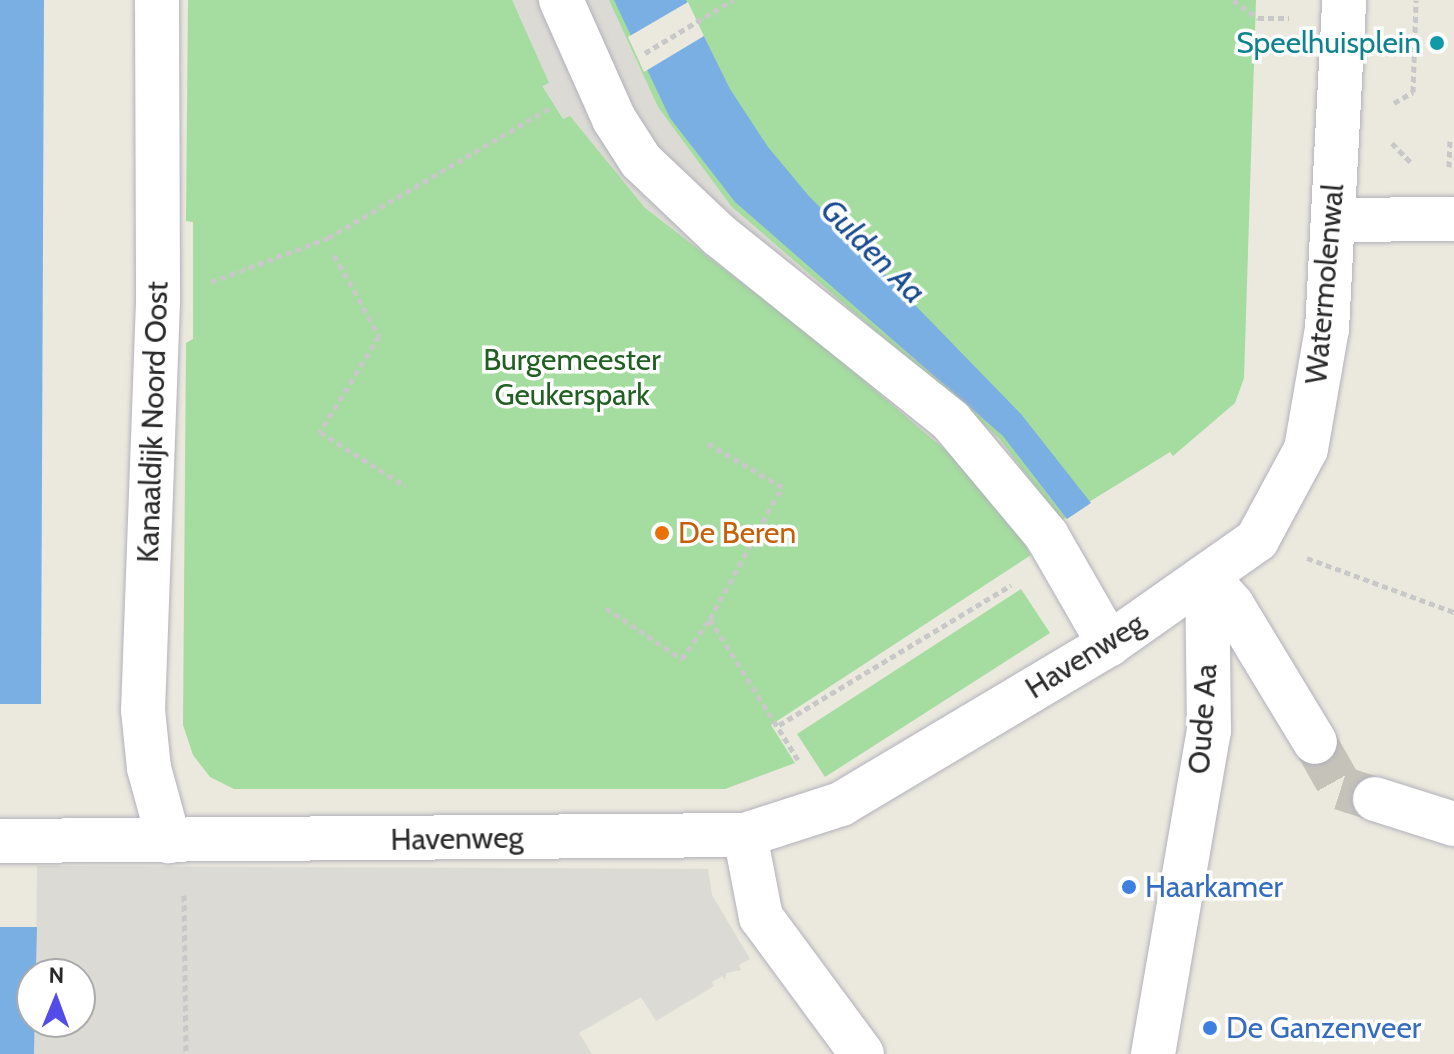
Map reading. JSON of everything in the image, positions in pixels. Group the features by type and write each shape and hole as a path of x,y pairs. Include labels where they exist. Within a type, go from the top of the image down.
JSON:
{"street":[{"name":"Kanaaldijk Noord Oost","path":"157,0 158,302 143,710 149,768 169,841"},
{"path":"561,0 614,69 614,119 668,191 951,421 997,470 1059,556 1109,644"},
{"name":"Watermolenwal","path":"1207,577 1257,540 1306,449 1327,329 1344,0"},
{"path":"1334,220 1454,219"},
{"name":"Havenweg","path":"0,841 745,835 823,810 1109,644 1207,577"},
{"name":"Oude Aa","path":"1207,577 1232,605 1315,742"},
{"name":"Oude Aa","path":"1153,1054 1209,731 1207,577"},
{"path":"1375,799 1454,824"},
{"path":"745,835 761,917 862,1054"}],"path":[{"path":"158,302 328,238 733,0"},
{"path":"1391,112 1394,101 1413,92 1416,0"},
{"path":"1389,133 1401,157 1418,168"},
{"path":"1441,168 1449,167 1452,142"},
{"path":"334,255 379,336 320,432 405,486"},
{"path":"606,608 682,659 710,619 782,487 707,443"},
{"path":"1257,540 1454,612"},
{"path":"779,725 1059,556"},
{"path":"710,619 779,725 823,810"},
{"path":"169,841 182,867 186,1054"}],"green space":[{"name":"Burgemeester Geukerspark","path":"188,0 1256,0 1244,378 1235,403 1173,456 1170,452 1025,545 1031,555 771,725 795,763 725,789 234,789 210,777 193,755 183,725 186,343 193,339 193,222 186,221"},
{"path":"1021,589 1050,633 825,777 797,734"}],"shaded area":[{"path":"512,0 609,0 658,107 731,206 999,438 1065,526 951,455 822,345 645,208 570,116 563,119 542,86 549,83"},
{"path":"37,866 708,869 712,895 750,959 739,965 741,970 726,973 725,980 722,976 712,982 714,986 656,1021 641,997 579,1033 592,1054 34,1054 34,1038 96,1038 96,958 36,958"}],"water":[{"path":"0,0 44,0 41,704 0,704"},
{"path":"614,0 686,0 730,89 768,147 808,195 1021,414 1091,503 1067,519 1003,436 735,202 670,118"},
{"path":"0,927 37,927 36,958 16,958 16,1038 34,1038 34,1054 0,1054"}],"pier":[{"path":"688,2 704,36 644,72 628,37"}],"tunnel":[{"path":"1315,742 1341,788 1375,799"}],"place":[{"name":"Speelhuisplein","path":"1437,43"},
{"name":"De Beren","path":"662,533"},
{"name":"Haarkamer","path":"1129,887"},
{"name":"De Ganzenveer","path":"1210,1028"}],"water label":[{"name":"Gulden Aa","path":"873,251"}]}
